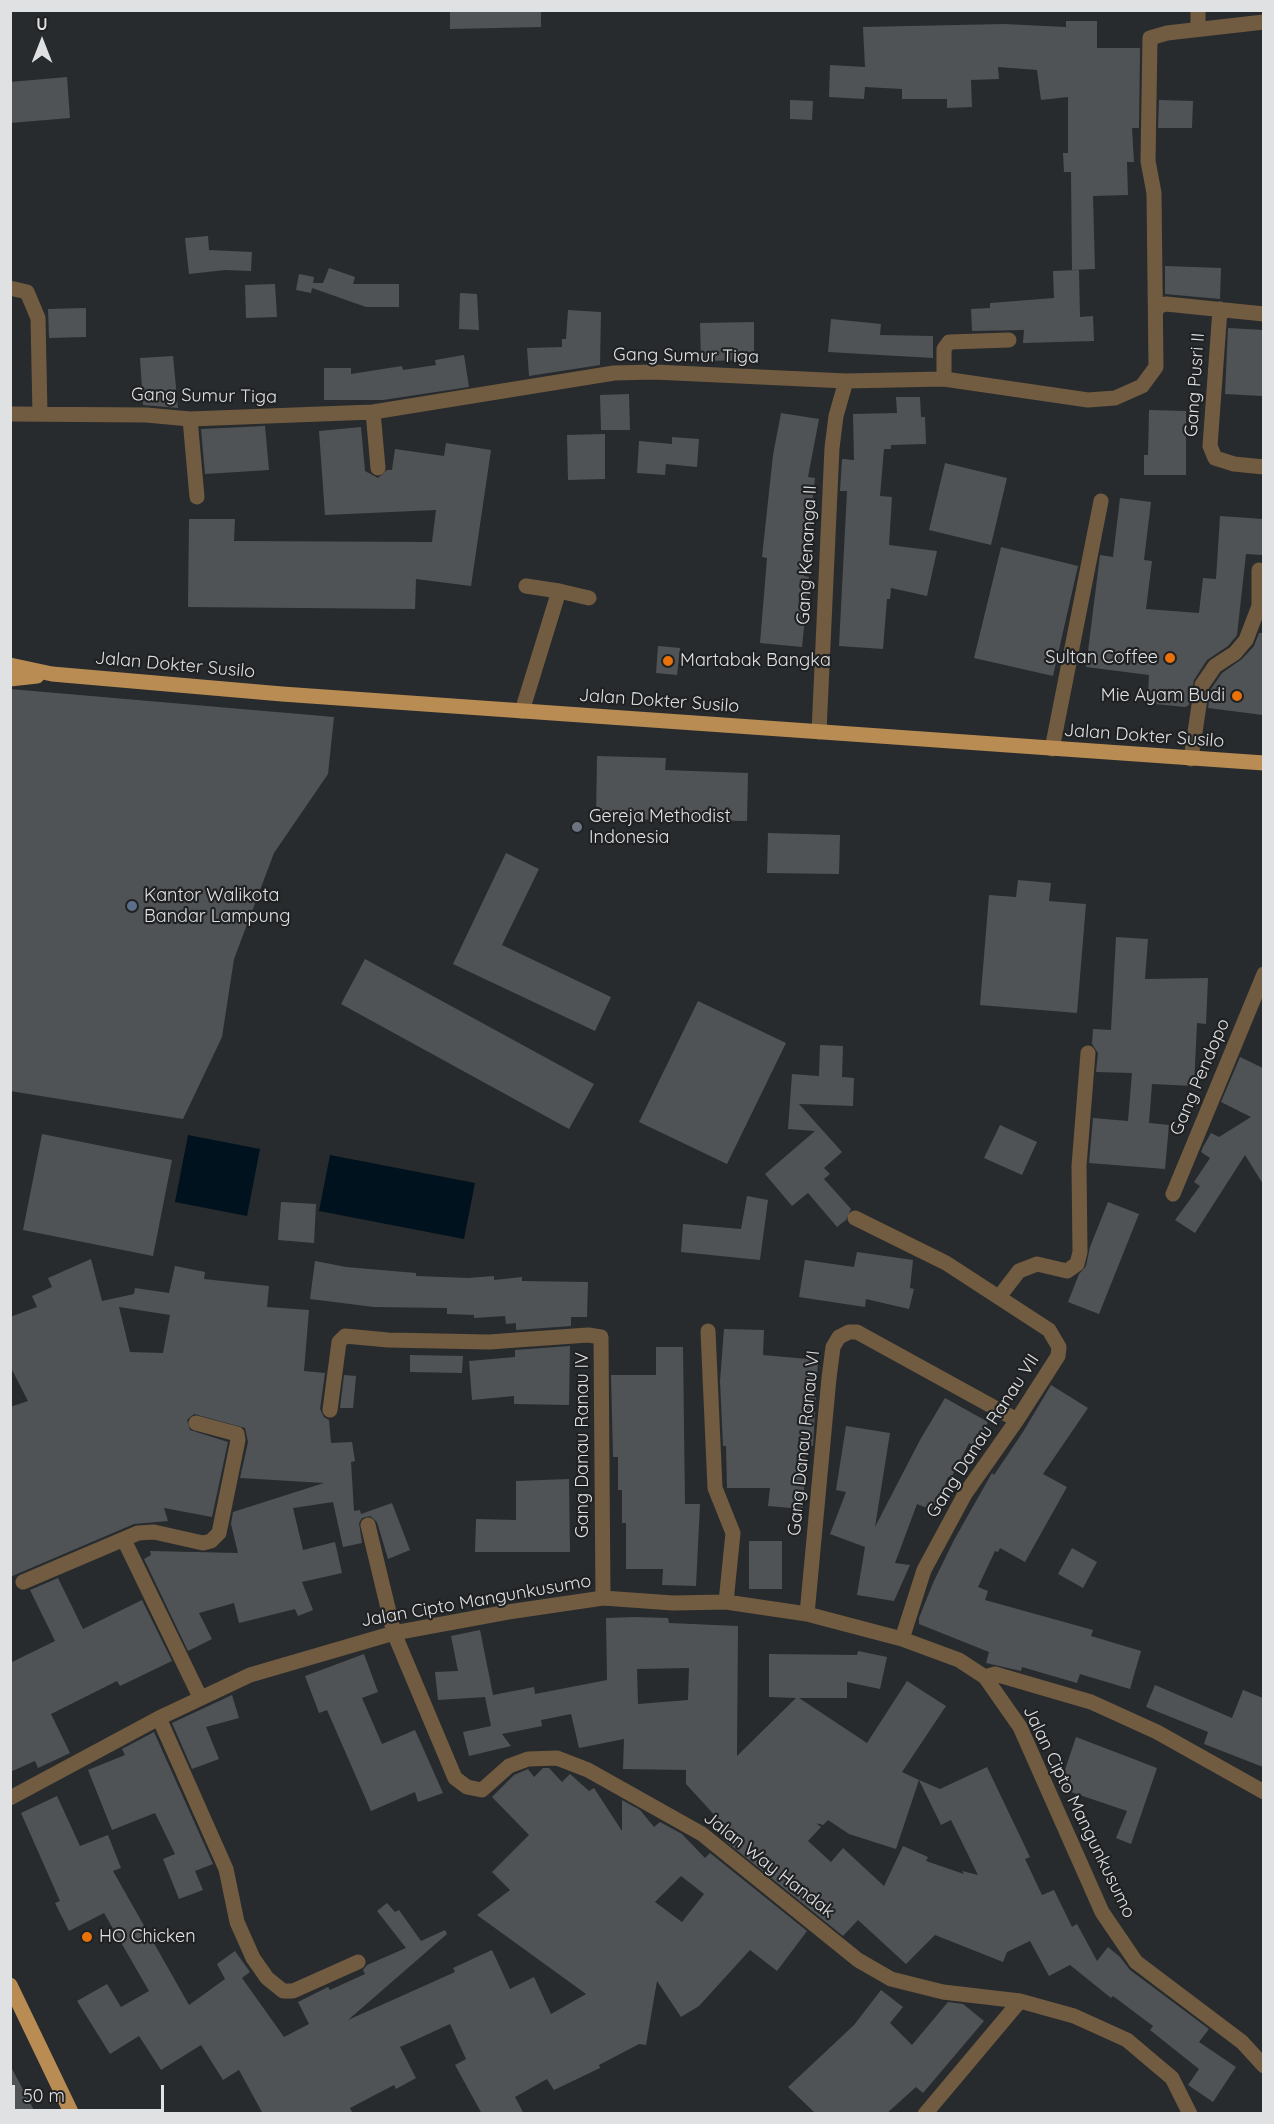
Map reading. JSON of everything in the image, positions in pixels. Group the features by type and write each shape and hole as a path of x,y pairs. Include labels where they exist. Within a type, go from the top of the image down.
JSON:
{"main road":[{"name":"Jalan Dokter Susilo","path":"10,665 52,674 522,711 1263,763"},
{"name":"Jalan Dokter Susilo","path":"10,679 52,674"},
{"path":"10,1985 14,2002 72,2114"}],"street":[{"path":"1197,10 1198,29 1263,22"},
{"name":"Gang Sumur Tiga","path":"10,414 146,415 190,419 373,412 614,373 846,381 944,379 1089,400 1115,398 1142,386 1156,367 1154,193 1148,161 1150,38 1198,29"},
{"path":"10,288 27,292 38,318 40,414"},
{"path":"1156,311 1159,306 1166,304 1220,309"},
{"name":"Gang Pusri II","path":"1263,314 1220,309 1210,446 1215,458 1234,464 1263,466"},
{"path":"944,379 944,349 949,342 1009,340"},
{"name":"Gang Kenanga II","path":"819,732 832,448 836,416 846,381"},
{"path":"373,412 378,468"},
{"path":"190,419 197,497"},
{"path":"1052,749 1101,501"},
{"path":"1191,759 1202,685 1215,666 1235,653 1246,640 1259,606 1259,570"},
{"path":"526,586 589,598"},
{"path":"522,711 559,591"},
{"name":"Gang Pendopo","path":"1173,1194 1263,974"},
{"path":"999,1297 1019,1271 1037,1264 1067,1271 1077,1264 1080,1252 1079,1166 1089,1053"},
{"name":"Gang Danau Ranau VII","path":"855,1218 946,1263 1049,1330 1056,1337 1059,1347 1058,1356 965,1494 924,1570 902,1639"},
{"path":"708,1331 715,1488 734,1533 726,1602"},
{"name":"Gang Danau Ranau VI","path":"807,1614 829,1378 833,1347 839,1337 849,1332 857,1332 1017,1420"},
{"name":"Gang Danau Ranau IV","path":"330,1410 339,1342 345,1336 388,1340 489,1342 588,1335 601,1337 603,1598"},
{"path":"23,1582 138,1533 154,1532 203,1543 211,1541 219,1533 237,1450 237,1434 196,1423"},
{"name":"Jalan Way Handak","path":"368,1525 394,1633 455,1778 467,1787 482,1790 509,1766 528,1758 557,1758 588,1770 702,1834 858,1959 891,1979 943,1992 1020,2001 1074,2016 1126,2040 1172,2078 1190,2114"},
{"path":"124,1540 200,1697"},
{"name":"Jalan Cipto Mangunkusumo","path":"10,1798 159,1718 250,1675 394,1633 508,1612 603,1598 673,1603 726,1602 807,1614 902,1639 959,1660 985,1677 1020,1727 1102,1912 1136,1962 1242,2042 1263,2066"},
{"path":"985,1677 995,1674 1091,1702 1157,1732 1263,1792"},
{"path":"159,1718 226,1869 237,1922 253,1958 267,1978 283,1991 293,1991 358,1962"},
{"path":"926,2114 1020,2001"}],"water":[{"path":"188,1135 260,1149 247,1216 175,1202"},
{"path":"330,1155 475,1183 464,1239 319,1211"}],"building":[{"path":"450,10 541,10 541,27 450,29"},
{"path":"1066,21 1097,21 1097,48 1140,48 1139,128 1132,128 1134,162 1127,162 1128,195 1093,196 1095,269 1072,270 1071,172 1064,172 1063,153 1068,153 1068,97 1041,100 1037,70 998,67 999,79 971,80 972,107 947,108 947,99 902,99 902,89 865,87 864,99 829,97 830,65 865,67 863,27 1004,24 1066,27"},
{"path":"67,77 70,118 10,123 10,82"},
{"path":"790,100 813,101 812,120 790,119"},
{"path":"1159,100 1193,101 1192,128 1158,128"},
{"path":"208,236 209,250 252,252 251,271 225,270 189,274 185,238"},
{"path":"1165,266 1221,268 1220,299 1165,294"},
{"path":"329,268 355,277 353,284 399,284 399,307 366,307 312,288 311,293 296,290 299,274 314,277 313,283 323,283"},
{"path":"1079,270 1080,317 1093,316 1094,341 1023,343 1024,330 972,331 971,309 990,308 990,303 1054,298 1053,271"},
{"path":"275,284 277,317 246,318 245,285"},
{"path":"460,293 477,294 479,330 459,329"},
{"path":"86,308 86,337 49,338 48,309"},
{"path":"568,310 601,312 600,365 529,376 527,348 562,347 562,339 566,339"},
{"path":"831,319 881,324 880,335 933,336 933,358 828,352"},
{"path":"754,322 754,360 701,361 700,323"},
{"path":"1228,328 1263,330 1262,396 1225,394"},
{"path":"464,355 469,387 383,400 324,400 324,368 351,368 351,374 402,366 403,370 436,365 435,360"},
{"path":"173,356 178,408 143,405 140,358"},
{"path":"629,394 630,430 601,430 600,395"},
{"path":"896,397 920,397 921,417 925,417 926,444 891,445 891,449 884,449 880,496 892,497 889,545 937,551 927,596 891,588 890,599 887,599 883,649 839,646 847,491 840,491 842,459 854,460 853,414 897,413"},
{"path":"1149,410 1186,411 1186,475 1144,475 1144,455 1148,455"},
{"path":"781,413 819,419 808,477 815,478 804,576 809,577 802,647 760,643 767,558 762,557 773,455"},
{"path":"265,426 269,470 205,474 201,429"},
{"path":"361,427 365,471 378,478 387,470 392,470 395,449 444,456 446,443 491,450 471,586 416,579 415,609 188,607 189,519 235,519 234,541 432,542 436,510 325,515 319,431"},
{"path":"605,434 605,479 568,480 567,435"},
{"path":"672,437 699,439 697,467 666,464 665,475 637,473 639,441 672,444"},
{"path":"945,463 1007,478 991,545 929,530"},
{"path":"1120,498 1151,502 1144,560 1152,561 1146,609 1199,613 1203,578 1216,579 1220,516 1263,519 1263,555 1246,554 1237,635 1228,646 1207,660 1194,680 1189,705 1185,707 1155,704 1156,695 1148,694 1149,675 1086,667 1100,555 1113,557"},
{"path":"1001,547 1078,566 1053,676 974,658"},
{"path":"1259,633 1263,633 1263,715 1208,708 1211,689 1222,673 1242,659 1254,646"},
{"name":"Martabak Bangka","path":"658,646 680,648 677,675 656,673"},
{"name":"Kantor Walikota Bandar Lampung","path":"10,689 334,717 328,774 274,853 234,959 222,1037 183,1119 10,1091"},
{"path":"597,756 666,758 665,770 748,773 747,821 596,819"},
{"path":"768,833 840,835 839,874 767,873"},
{"path":"506,853 539,869 502,945 611,997 595,1031 453,964"},
{"path":"1018,880 1051,883 1049,901 1086,904 1077,1013 980,1005 989,895 1016,897"},
{"path":"1116,937 1148,939 1145,979 1208,978 1206,1024 1197,1023 1194,1086 1152,1084 1149,1123 1169,1125 1165,1169 1089,1163 1093,1118 1128,1121 1132,1073 1096,1072 1098,1053 1092,1044 1093,1029 1111,1030"},
{"path":"365,959 594,1084 569,1129 341,1004"},
{"path":"698,1001 786,1043 727,1164 639,1122"},
{"path":"820,1045 843,1046 842,1077 854,1078 853,1106 799,1104 842,1152 824,1168 830,1174 824,1179 851,1209 846,1220 837,1227 808,1193 792,1206 765,1174 815,1131 788,1129 792,1074 819,1076"},
{"path":"1240,1057 1263,1068 1263,1184 1245,1155 1195,1233 1175,1220 1200,1186 1194,1182 1210,1158 1201,1152 1203,1147 1211,1133 1219,1137 1251,1117 1221,1102"},
{"path":"1000,1125 1037,1142 1022,1175 984,1158"},
{"path":"42,1134 172,1160 153,1256 23,1230"},
{"path":"747,1196 768,1200 760,1260 681,1252 683,1224 741,1229"},
{"path":"281,1202 316,1204 314,1243 278,1240"},
{"path":"1108,1202 1139,1214 1099,1314 1068,1302 1079,1274 1086,1266 1090,1247"},
{"path":"857,1252 913,1260 910,1288 914,1289 909,1309 866,1299 865,1307 799,1297 805,1260 854,1267"},
{"path":"91,1259 102,1301 134,1294 135,1288 169,1293 175,1266 205,1272 204,1279 269,1286 267,1307 309,1310 304,1371 325,1373 320,1409 324,1417 329,1420 331,1443 352,1442 355,1461 351,1462 354,1511 360,1510 361,1514 392,1503 410,1550 388,1559 377,1522 370,1516 362,1518 359,1523 362,1543 343,1547 333,1502 293,1508 303,1550 335,1542 342,1573 302,1582 313,1610 298,1616 295,1609 239,1623 234,1603 199,1613 212,1639 188,1651 144,1559 151,1555 150,1551 238,1553 231,1524 233,1512 324,1483 240,1478 248,1442 245,1428 194,1414 187,1420 190,1430 228,1442 212,1517 164,1508 168,1521 134,1524 10,1577 10,1407 28,1401 10,1366 10,1317 37,1307 32,1296 52,1287 48,1278","holes":["119,1307 170,1315 163,1353 130,1352"]},
{"path":"315,1261 346,1267 416,1273 416,1276 468,1278 494,1276 494,1280 522,1277 522,1281 588,1282 587,1317 571,1317 571,1326 516,1330 516,1323 506,1324 505,1316 474,1318 474,1315 447,1314 447,1308 374,1307 310,1299"},
{"path":"724,1329 764,1330 763,1355 818,1360 813,1446 806,1446 803,1509 768,1506 770,1488 727,1488 720,1381"},
{"path":"570,1346 569,1405 514,1404 514,1396 472,1400 469,1361 515,1357 515,1350"},
{"path":"656,1347 683,1347 685,1504 700,1504 696,1586 662,1585 663,1569 626,1569 626,1523 622,1523 622,1490 618,1490 618,1457 613,1457 611,1375 656,1375"},
{"path":"410,1355 463,1356 462,1373 410,1372"},
{"path":"344,1375 356,1376 353,1408 340,1408"},
{"path":"1051,1385 1088,1408 1043,1474 1067,1487 1025,1562 1000,1548 998,1552 995,1551 978,1587 988,1591 985,1600 1093,1630 1091,1636 1141,1651 1130,1689 1080,1674 1077,1683 1022,1667 1021,1671 986,1663 989,1652 919,1624 919,1618 933,1583 954,1540 992,1473 994,1475 1023,1432"},
{"path":"945,1398 988,1422 975,1446 969,1443 951,1478 948,1477 934,1511 917,1504 895,1563 910,1565 894,1601 857,1595 865,1547 830,1534 846,1492 836,1490 846,1426 890,1433 875,1527 920,1440"},
{"path":"569,1479 570,1552 475,1552 476,1519 516,1520 516,1481"},
{"path":"749,1541 782,1541 782,1589 749,1589"},
{"path":"1072,1548 1097,1562 1083,1588 1058,1574"},
{"path":"58,1578 83,1629 142,1600 172,1661 120,1686 117,1681 51,1714 70,1753 38,1768 35,1761 10,1772 10,1663 55,1641 30,1590"},
{"path":"606,1618 668,1618 669,1623 738,1626 737,1756 796,1698 769,1697 769,1654 857,1655 858,1651 887,1657 880,1689 847,1682 847,1698 799,1698 867,1743 907,1681 946,1706 902,1772 940,1789 987,1767 1030,1857 1025,1859 1042,1895 1054,1890 1072,1927 1077,1924 1097,1961 1108,1947 1130,1970 1209,2029 1199,2042 1236,2067 1213,2102 1188,2085 1199,2069 1150,2030 1153,2026 1113,1996 1111,1998 1070,1965 1049,1976 1030,1941 1007,1952 1003,1962 935,1935 906,1964 858,1920 843,1936 723,1839 730,1832 686,1784 686,1770 623,1769 624,1739 579,1748 571,1714 541,1720 542,1726 502,1734 511,1746 469,1756 463,1732 491,1726 485,1697 438,1700 435,1672 458,1671 451,1636 480,1630 493,1695 534,1687 535,1694 607,1680","holes":["689,1668 688,1700 638,1704 637,1669","919,1780 941,1825 951,1820 978,1875 962,1871 964,1874 926,1861 928,1857 903,1846 884,1886 843,1848 831,1862 808,1841 821,1827 816,1823 823,1825 828,1820 849,1834 896,1849"]},
{"path":"364,1654 378,1692 362,1698 382,1744 415,1730 443,1793 418,1802 415,1792 371,1811 327,1710 319,1713 305,1676"},
{"path":"1155,1685 1232,1718 1243,1690 1263,1698 1263,1767 1204,1744 1208,1732 1146,1707"},
{"path":"232,1695 239,1718 206,1727 219,1759 192,1769 172,1723"},
{"path":"154,1732 213,1864 195,1871 203,1890 179,1899 163,1859 175,1854 155,1813 112,1830 88,1770 125,1755 122,1749"},
{"path":"1076,1737 1157,1768 1131,1844 1116,1838 1127,1811 1059,1788"},
{"path":"543,1768 549,1768 562,1782 570,1774 589,1791 594,1788 622,1831 622,1800 640,1810 654,1827 660,1822 682,1834 705,1858 710,1853 807,1931 777,1971 750,1950 699,2006 681,2017 657,1981 646,2045 639,2044 599,2065 600,2068 554,2090 547,2079 515,2097 524,2114 482,2114 455,2065 466,2059 450,2024 400,2047 416,2078 396,2089 394,2085 350,2108 353,2114 263,2114 239,2070 223,2080 201,2045 161,2070 139,2036 110,2054 77,2001 107,1984 121,2007 149,1991 104,1913 69,1931 55,1903 60,1901 21,1813 57,1796 80,1846 108,1835 121,1868 113,1871 189,2005 225,1979 217,1964 235,1951 250,1972 242,1978 284,2037 309,2024 298,2002 328,1987 330,1990 365,1974 363,1970 367,1965 406,1948 377,1911 387,1903 395,1912 399,1910 421,1941 445,1930 447,1934 348,2020 455,1972 453,1968 492,1950 510,1989 534,1977 551,2014 586,1994 477,1915 510,1890 492,1872 529,1835 492,1797 514,1775 528,1769 534,1777","holes":["681,1876 704,1894 682,1922 655,1902"]},
{"path":"881,1990 903,2007 890,2023 912,2045 948,2002 963,2004 984,2021 923,2093 916,2087 886,2114 816,2114 788,2087 854,2025"},
{"path":"10,2065 36,2114 10,2114"}],"place":[{"name":"Sultan Coffee","path":"1170,658"},
{"name":"Martabak Bangka","path":"668,661"},
{"name":"Mie Ayam Budi","path":"1237,696"},
{"name":"Gereja Methodist Indonesia","path":"577,827"},
{"name":"Kantor Walikota Bandar Lampung","path":"132,906"},
{"name":"HO Chicken","path":"87,1937"}]}
